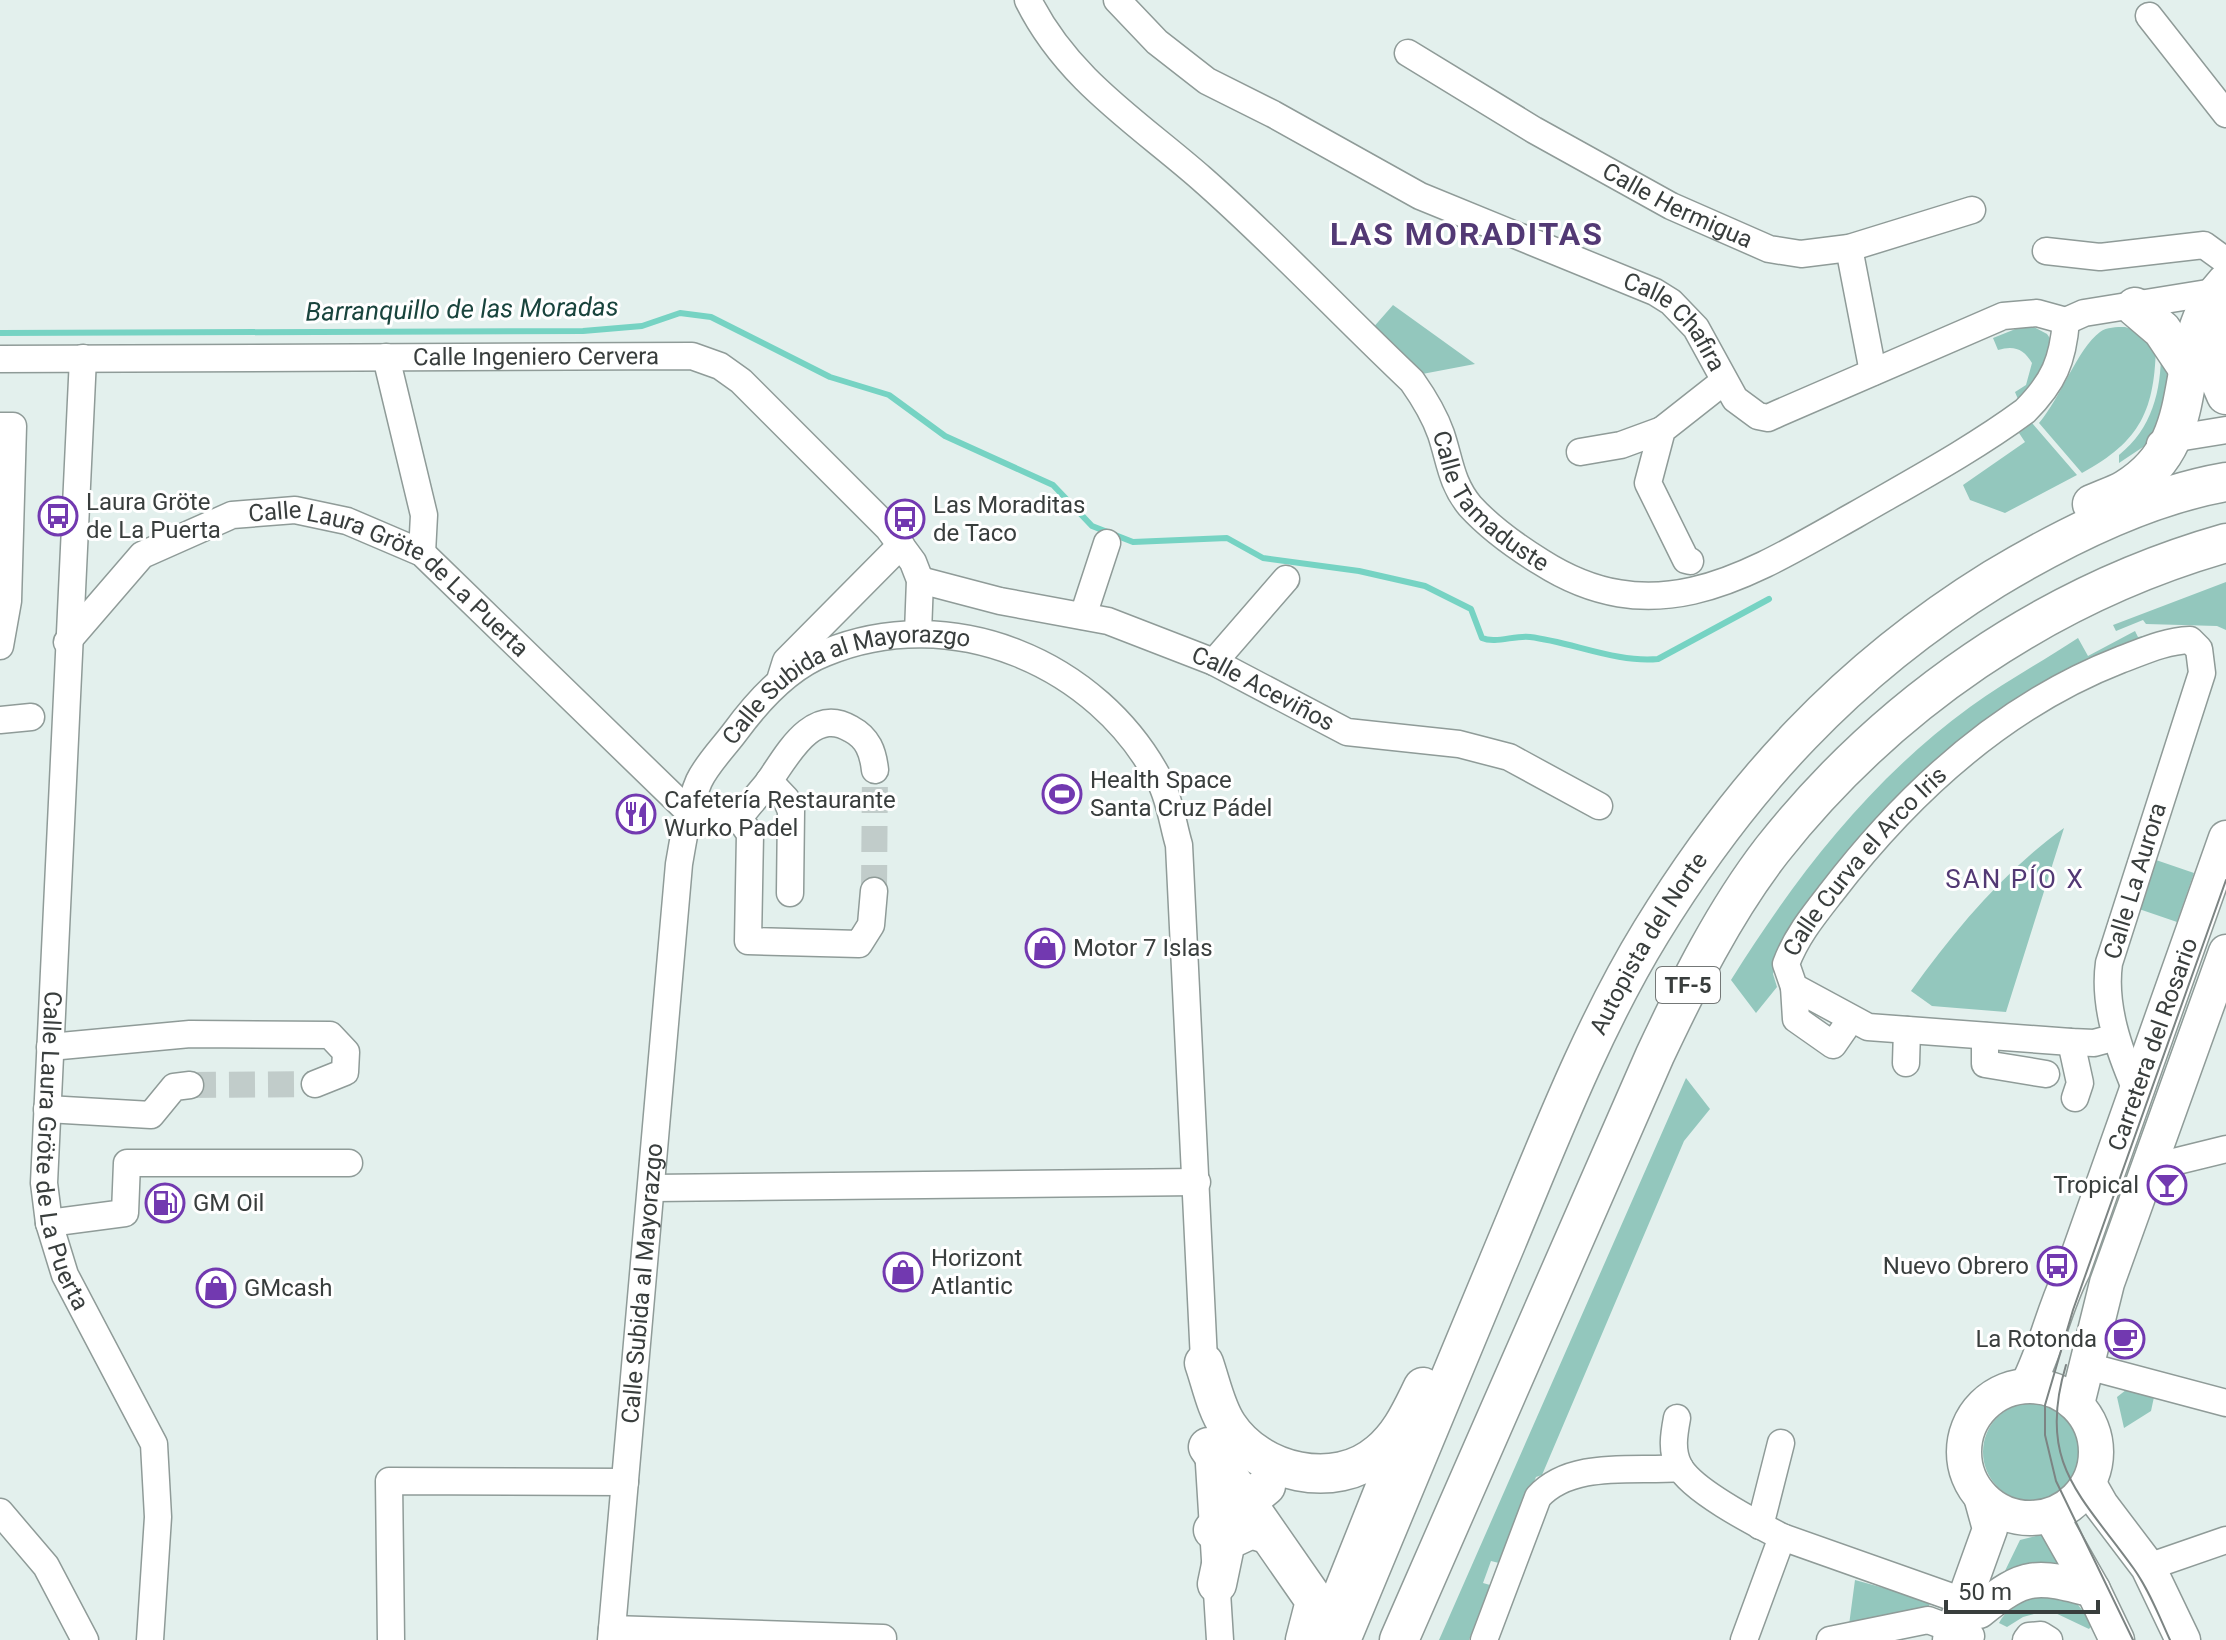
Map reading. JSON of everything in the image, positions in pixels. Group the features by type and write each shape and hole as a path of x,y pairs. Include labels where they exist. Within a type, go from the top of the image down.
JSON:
{"highway":[{"path":"1810,722 1821,679 1892,618 1977,560 2126,489 2151,468 2171,439 2184,406 2202,319 2219,284"},
{"path":"2219,284 2213,365 2226,395"},
{"path":"2135,307 2162,330 2190,372"},
{"name":"Autopista del Norte","path":"1341,1640 1570,1089 1649,935 1709,843 1810,722 1882,656 1963,599 2050,545 2142,506 2226,482"},
{"name":"TF-5","path":"1399,1640 1655,1055 1695,971 1770,852 1837,775 1908,708 1989,651 2075,603 2160,562 2226,543"},
{"path":"1204,1363 1226,1424 1243,1445 1287,1471 1342,1474 1378,1455 1402,1430 1430,1373 1470,1330"},
{"path":"1208,1447 1315,1601 1305,1640"},
{"path":"1213,1530 1247,1499 1287,1471"},
{"path":"1217,1584 1226,1541 1252,1529 1272,1536"}],"main road":[{"name":"Carretera del Rosario","path":"2028,1384 2044,1353 2056,1304 2073,1270 2226,838"},
{"name":"Carretera del Rosario","path":"2077,1404 2107,1283 2226,952"},
{"path":"2028,1384 2059,1392 2077,1404 2095,1436 2096,1460 2089,1484 2078,1498 2008,1534 1964,1626 1990,1529 1982,1500 1969,1480 1962,1452 1969,1423 1988,1399 2028,1384"},
{"path":"2089,1484 2148,1567 2183,1640"},
{"path":"1982,1500 2001,1513 2037,1517 2093,1590 2117,1640"},
{"path":"1964,1626 2008,1588 2036,1578 2058,1579 2093,1590"}],"street":[{"name":"Calle Tamaduste","path":"1028,0 1064,58 1090,87 1202,179 1412,381 1434,417 1455,485 1488,524 1520,549 1583,585 1618,595 1654,597 1693,593 1730,581 1820,535 2006,425 2034,402 2063,356 2066,321"},
{"name":"Calle Chafira","path":"1117,0 1157,42 1207,81 1420,196 1633,281 1671,302 1696,328 1723,382 1751,413 1768,418 2003,316 2037,313 2066,321"},
{"path":"2149,16 2226,114"},
{"name":"Calle Hermigua","path":"1408,53 1534,130 1713,226 1787,254 1849,248 1972,210"},
{"path":"2046,251 2100,257 2204,245 2219,284 2135,307 2084,313 2066,321"},
{"path":"1849,248 1873,372"},
{"name":"Calle Ingeniero Cervera","path":"0,359 692,356 705,359 741,381 901,545 920,580"},
{"path":"386,357 424,515 422,553"},
{"name":"Calle Laura Gröte de La Puerta","path":"83,358 67,642 44,1183 49,1223 65,1275 154,1444 158,1517 150,1640"},
{"path":"1580,452 1621,445 1662,430 1723,382"},
{"path":"0,426 13,426 7,452 3,619"},
{"path":"1662,430 1648,483 1686,560 1690,561"},
{"path":"2171,439 2226,430"},
{"name":"Calle Laura Gröte de La Puerta","path":"67,642 142,555 232,515 295,510 334,518 422,553 688,815"},
{"path":"1083,616 1107,543"},
{"path":"779,683 786,661 901,545"},
{"path":"1214,662 1286,579"},
{"path":"918,633 920,580"},
{"name":"Calle Aceviños","path":"920,580 1000,601 1108,621 1214,662 1347,732 1459,744 1509,757 1599,806"},
{"name":"Calle Subida al Mayorazgo","path":"612,1635 679,864 688,815 700,779 751,711 779,683 823,653 874,639 918,633 999,643 1061,675 1117,719 1161,782 1179,845 1220,1640"},
{"name":"Calle Curva el Arco Iris","path":"2116,1037 2094,1043 1868,1027 1794,987 1786,964 1794,941 1857,859 1906,803 1962,754 2023,711 2085,674 2170,641 2190,640 2199,649 2202,673"},
{"name":"Calle La Aurora","path":"2136,1090 2116,1037 2106,983 2109,963 2202,673"},
{"path":"0,720 31,717"},
{"path":"688,815 720,822 739,818 792,746 803,734 819,726 846,726 867,741 875,770"},
{"path":"769,781 786,799 791,811 790,893"},
{"path":"739,818 750,834 748,941 859,944 871,925 874,891"},
{"path":"1906,1063 1907,1030"},
{"path":"50,1047 190,1034 330,1035 346,1052 345,1072 315,1084"},
{"path":"1985,1036 1985,1064 2046,1074"},
{"path":"2071,1042 2080,1083 2075,1098"},
{"path":"47,1109 151,1115 174,1087 190,1085"},
{"path":"2149,1168 2226,1149"},
{"path":"49,1223 125,1213 127,1163 349,1163"},
{"path":"653,1188 1197,1182"},
{"path":"2087,1366 2226,1403"},
{"path":"1677,1418 1673,1440 1680,1468 1699,1486 1771,1532 1914,1584 1964,1626"},
{"path":"1318,1640 1402,1430"},
{"path":"1744,1640 1771,1532 1781,1443"},
{"path":"1484,1640 1538,1497 1549,1485 1610,1469 1680,1468"},
{"path":"391,1640 389,1481 625,1482"},
{"path":"0,1512 46,1566 85,1640"},
{"path":"2148,1567 2226,1540"},
{"path":"1896,1625 1897,1602 1914,1584"},
{"path":"1830,1640 1928,1620 1964,1626"},
{"path":"612,1635 883,1638"},
{"path":"2026,1640 2029,1636 2041,1635 2049,1640"}],"green space":[{"path":"1393,305 1475,364 1417,375 1371,330"},
{"path":"2028,324 2047,334 2058,350 2020,404 2015,392 2026,385 2032,363 2018,349 1998,350 1993,338"},
{"path":"2125,327 2141,332 2156,343 2148,405 2141,421 2118,449 2082,473 2039,423 2092,340 2106,329"},
{"path":"2161,344 2175,378 2155,439 2119,463 2119,455 2140,432 2154,405 2160,376"},
{"path":"2032,423 2077,475 2005,513 1970,500 1963,485 2025,442 2019,433"},
{"path":"2226,582 2226,630 2217,626 2146,624 2143,620 2116,631 2113,625"},
{"path":"2135,631 2138,637 2160,633 2005,713 1781,949 1773,974 1777,987 1756,1013 1731,980 1809,867 1868,798 1934,735 2010,680 2078,638 2088,656"},
{"path":"2064,828 2006,1012 1932,1006 1911,991 1981,903 2021,863"},
{"path":"2156,860 2194,873 2177,922 2139,909"},
{"path":"1686,1078 1710,1109 1684,1141 1542,1475 1536,1477 1499,1563 1491,1561 1483,1583 1490,1585 1469,1640 1439,1640"},
{"path":"2126,1390 2154,1397 2151,1411 2124,1428 2117,1397"},
{"path":"2032,1403 2059,1411 2073,1425 2081,1452 2073,1479 2059,1493 2032,1501 2005,1493 1991,1479 1983,1452 1991,1425 2005,1411"},
{"path":"2040,1535 2051,1538 2075,1576 2003,1575 2020,1540"},
{"path":"1855,1580 1931,1601 1925,1614 1849,1625"},
{"path":"2043,1594 2075,1601 2093,1624 2089,1629 2049,1610 2023,1617 2007,1627 1999,1623 2018,1604"}],"waterway":[{"name":"Barranquillo de las Moradas","path":"0,333 583,331 642,326 680,313 711,317 830,377 889,395 945,436 1053,485 1092,526 1133,542 1227,538 1263,558 1359,571 1425,586 1471,609 1482,638 1487,640 1530,637 1626,658 1658,659 1769,599"}],"tunnel":[{"path":"874,891 875,770"},
{"path":"190,1085 315,1084"}],"tram line":[{"path":"2133,1640 2056,1481 2045,1435 2045,1405 2073,1310 2226,880"},
{"path":"2066,1365 2058,1399 2057,1428 2069,1477 2139,1577 2170,1640"}],"place":[{"name":"Laura Gröte de La Puerta","path":"58,516"},
{"name":"Las Moraditas de Taco","path":"905,519"},
{"name":"Health Space Santa Cruz Pádel","path":"1062,794"},
{"name":"Cafetería Restaurante Wurko Padel","path":"636,814"},
{"name":"Motor 7 Islas","path":"1045,948"},
{"name":"Tropical","path":"2167,1185"},
{"name":"GM Oil","path":"165,1203"},
{"name":"Nuevo Obrero","path":"2057,1266"},
{"name":"Horizont Atlantic","path":"903,1272"},
{"name":"GMcash","path":"216,1288"},
{"name":"La Rotonda","path":"2125,1339"}],"district":[{"name":"LAS MORADITAS","path":"1467,234"},
{"name":"SAN PÍO X","path":"2015,879"}]}
